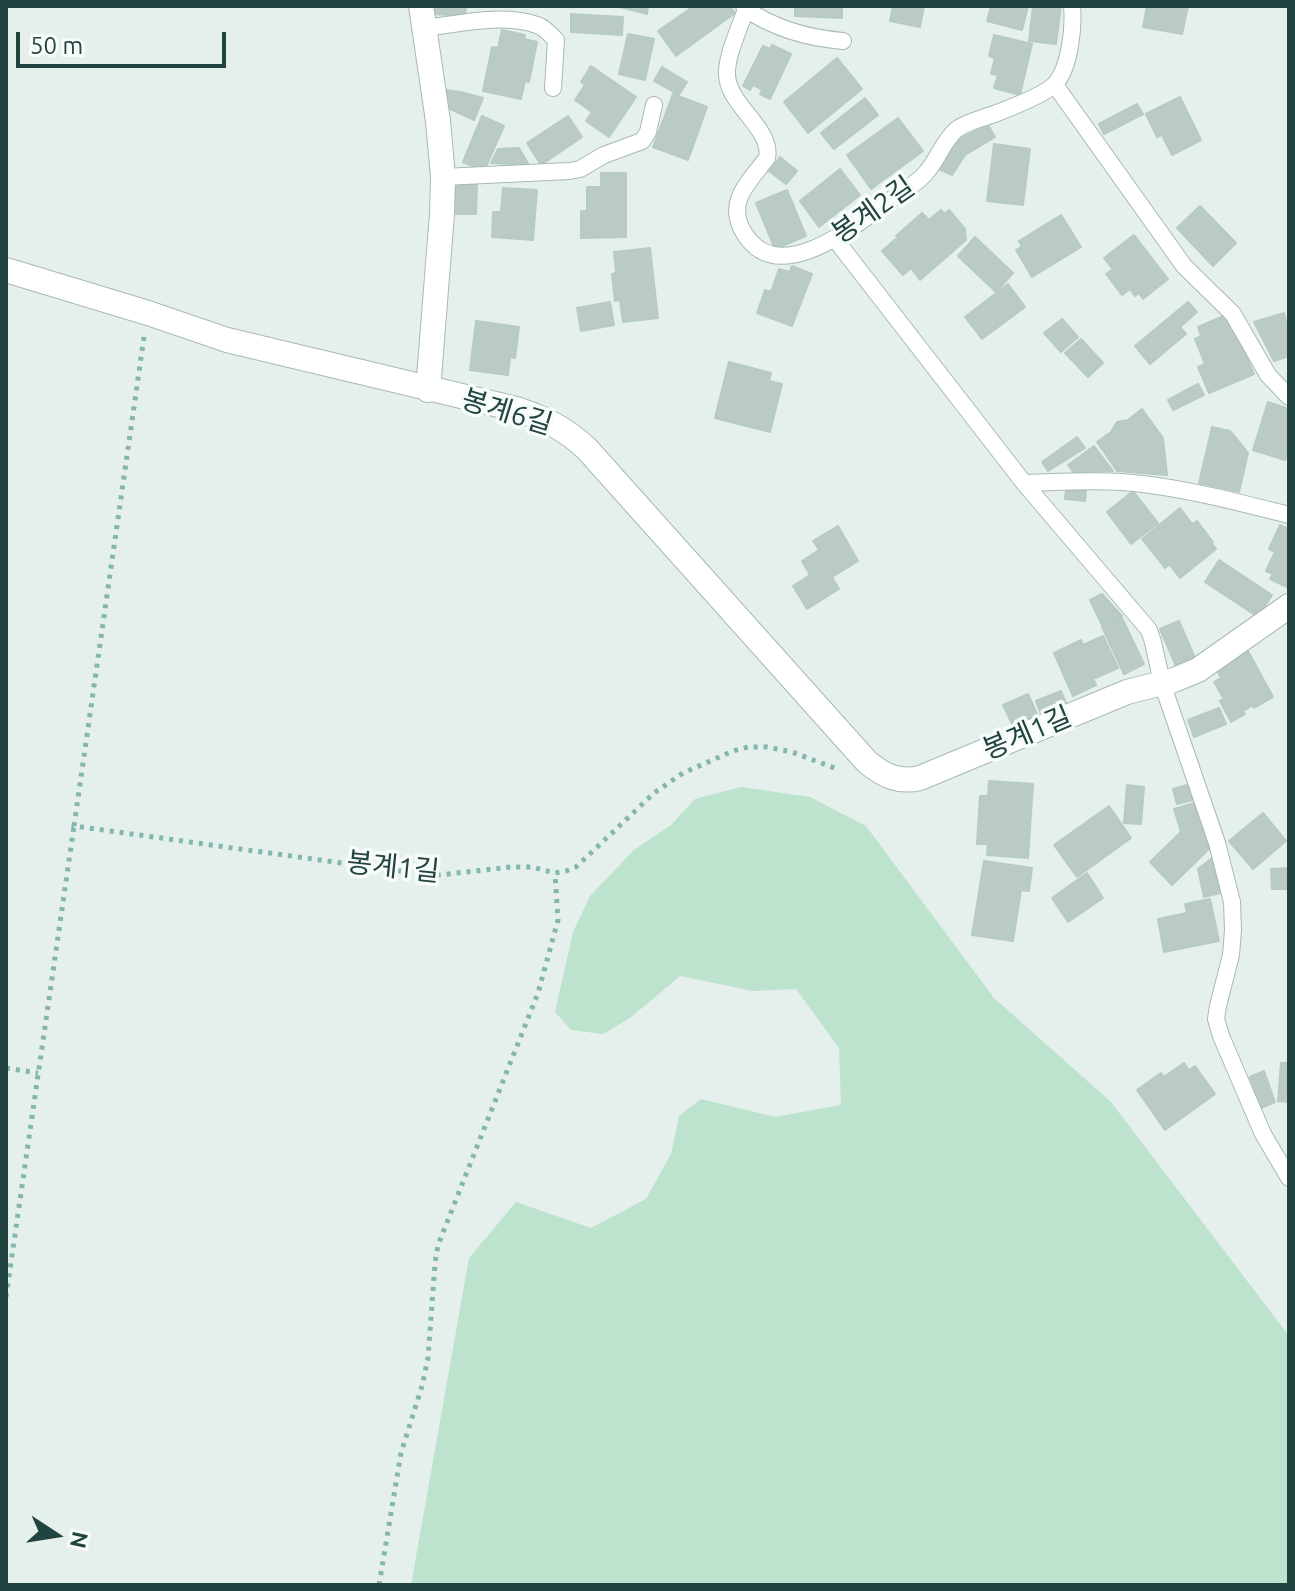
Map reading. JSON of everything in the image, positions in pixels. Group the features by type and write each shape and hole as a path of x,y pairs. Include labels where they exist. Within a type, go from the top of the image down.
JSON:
{"street":[{"path":"422,17 443,177 428,390"},
{"name":"봉계6길","path":"6,270 227,340 541,417 573,436 587,449 867,762 895,779 908,781 920,778"},
{"name":"봉계1길","path":"920,778 1127,692 1188,676 1289,606"}],"lane":[{"path":"1072,6 1068,52 1055,85 1184,266 1233,314 1268,375 1289,397"},
{"path":"745,7 769,23 794,32 843,41"},
{"name":"봉계2길","path":"745,7 727,75 732,93 764,139 768,152 767,158 739,196 737,221 752,244 768,254 796,253 835,239 926,173 942,145 964,125 1016,106 1055,85"},
{"path":"422,17 507,20 539,25 556,40 553,88"},
{"path":"443,177 580,169 604,155 642,141 648,132 654,105"},
{"path":"835,239 1024,483 1149,630 1162,683 1217,843 1232,902 1231,955 1216,1019 1263,1134 1289,1178"},
{"path":"1024,483 1143,484 1237,501 1289,515"}],"path":[{"path":"6,1297 148,313"},
{"path":"379,1585 401,1453 428,1358 438,1245 538,993 558,920 555,873 576,867 654,793 683,773 733,751 767,747 792,752 844,772"},
{"name":"봉계1길","path":"74,826 414,873 439,875 511,867 532,867 555,873"},
{"path":"6,1068 38,1073"}],"green space":[{"path":"741,787 810,797 866,826 994,998 1111,1102 1289,1336 1289,1585 411,1585 469,1258 516,1202 591,1228 646,1199 671,1154 679,1116 701,1099 775,1117 841,1105 839,1048 796,989 753,991 680,976 630,1018 603,1034 571,1030 555,1012 573,932 590,896 634,850 671,825 695,799"}],"building":[{"path":"433,6 466,6 465,16 433,14"},
{"path":"616,6 648,6 647,14"},
{"path":"694,6 730,6 735,13 676,56 658,31"},
{"path":"795,6 842,6 842,18 795,16"},
{"path":"893,6 924,6 920,27 890,21"},
{"path":"991,6 1028,6 1022,30 987,21"},
{"path":"1033,6 1061,6 1056,44 1029,41"},
{"path":"1147,6 1188,6 1182,34 1143,27"},
{"path":"571,14 623,17 622,35 571,32"},
{"path":"502,30 525,35 524,39 537,42 529,82 525,81 521,99 483,91 492,47 498,48"},
{"path":"628,34 654,39 645,80 619,74"},
{"path":"994,35 1032,44 1020,95 994,88 998,75 991,74 995,58 989,56"},
{"path":"772,45 791,54 770,99 760,94 762,90 753,85 750,90 743,86 763,46 770,49"},
{"path":"837,58 862,89 808,133 784,102"},
{"path":"591,66 636,97 609,137 586,121 592,112 575,100 585,85 581,82"},
{"path":"662,67 687,82 679,95 654,81"},
{"path":"446,90 483,98 474,120 446,107"},
{"path":"673,94 707,107 688,160 653,147"},
{"path":"1180,97 1201,140 1172,155 1162,135 1157,137 1146,114"},
{"path":"865,98 878,115 834,149 821,133"},
{"path":"1137,104 1143,114 1104,134 1099,124"},
{"path":"482,116 504,126 484,171 463,162"},
{"path":"568,116 582,137 541,165 527,143"},
{"path":"898,118 923,151 871,189 847,155"},
{"path":"988,125 995,137 965,155 952,175 937,168 957,140"},
{"path":"994,144 1030,149 1023,205 987,201"},
{"path":"519,148 529,165 491,163 498,149"},
{"path":"780,157 797,171 786,184 769,171"},
{"path":"840,169 860,195 819,227 800,201"},
{"path":"601,173 626,173 626,237 581,238 581,211 587,211 587,187 601,187"},
{"path":"454,182 477,183 476,214 453,214"},
{"path":"503,188 537,190 533,240 492,237 493,212 501,212"},
{"path":"787,190 806,236 775,249 756,203"},
{"path":"1200,206 1236,243 1213,266 1177,228"},
{"path":"941,210 944,214 949,210 965,229 966,240 920,280 911,268 903,275 882,251 922,213 929,220"},
{"path":"1061,215 1081,247 1032,277 1016,250 1022,247 1019,241"},
{"path":"1134,235 1168,279 1143,299 1139,293 1135,296 1130,289 1122,295 1106,274 1113,269 1104,258"},
{"path":"975,237 1013,273 996,292 958,256"},
{"path":"650,248 658,318 623,322 620,300 615,301 612,274 616,273 614,252"},
{"path":"792,266 812,274 792,326 757,313 765,290 771,292 779,269 790,272"},
{"path":"1008,284 1025,307 982,339 965,317"},
{"path":"610,302 614,325 581,331 577,308"},
{"path":"1188,302 1197,312 1180,327 1186,334 1150,364 1135,346"},
{"path":"1284,313 1289,334 1289,356 1274,361 1254,322"},
{"path":"1228,314 1254,374 1209,393 1198,367 1205,364 1195,339 1201,336 1198,327"},
{"path":"1062,319 1078,337 1061,352 1044,333"},
{"path":"476,321 519,327 515,358 510,357 508,375 470,370"},
{"path":"1081,339 1103,363 1088,377 1065,353"},
{"path":"729,362 771,373 769,381 782,384 770,432 715,418"},
{"path":"1198,384 1204,395 1173,410 1168,400"},
{"path":"1268,402 1289,409 1289,447 1285,460 1253,450"},
{"path":"1142,409 1163,438 1167,475 1117,471 1097,442 1111,432 1117,422 1128,420"},
{"path":"1212,427 1230,431 1248,453 1239,492 1199,483"},
{"path":"1077,437 1085,448 1048,471 1042,462"},
{"path":"1094,446 1113,471 1073,472 1068,465"},
{"path":"1066,489 1086,491 1085,501 1065,499"},
{"path":"1133,491 1158,523 1131,544 1107,512"},
{"path":"1180,508 1192,524 1197,521 1216,549 1180,578 1169,564 1165,568 1142,539"},
{"path":"1280,525 1289,529 1287,587 1270,579 1273,574 1266,571 1275,552 1269,549"},
{"path":"838,526 858,561 832,577 839,589 807,609 793,586 810,575 802,561 819,550 813,541"},
{"path":"1219,560 1272,595 1258,617 1205,582"},
{"path":"1102,594 1122,616 1102,625 1090,600"},
{"path":"1122,618 1144,664 1124,674 1102,627"},
{"path":"1179,621 1198,665 1185,671 1176,666 1160,629"},
{"path":"1103,636 1118,668 1093,679 1096,685 1073,696 1054,653 1081,640 1083,645"},
{"path":"1248,651 1273,697 1254,708 1253,705 1231,722 1220,701 1224,699 1214,682 1221,678 1216,668"},
{"path":"1061,691 1066,703 1041,714 1036,701"},
{"path":"1028,694 1037,714 1013,726 1003,705"},
{"path":"1219,708 1226,724 1194,737 1188,720"},
{"path":"989,781 1033,784 1028,858 987,855 988,844 977,844 980,796 988,796"},
{"path":"1191,784 1196,799 1177,804 1173,789"},
{"path":"1127,785 1144,787 1141,824 1124,823"},
{"path":"1198,802 1211,847 1172,885 1150,862 1181,832 1174,809"},
{"path":"1109,806 1131,838 1077,877 1054,845"},
{"path":"1263,813 1286,841 1253,869 1229,841"},
{"path":"1212,858 1220,893 1204,897 1198,869"},
{"path":"984,861 1032,868 1029,891 1021,890 1013,941 972,935"},
{"path":"1289,868 1289,889 1272,889 1271,869"},
{"path":"1087,873 1103,898 1068,922 1052,898"},
{"path":"1210,899 1219,941 1164,952 1158,919 1187,913 1185,904"},
{"path":"1184,1063 1189,1070 1195,1066 1215,1094 1165,1130 1137,1090 1161,1073 1164,1077"},
{"path":"1281,1063 1289,1063 1289,1102 1278,1101"},
{"path":"1264,1071 1275,1102 1261,1108 1250,1077"}]}
